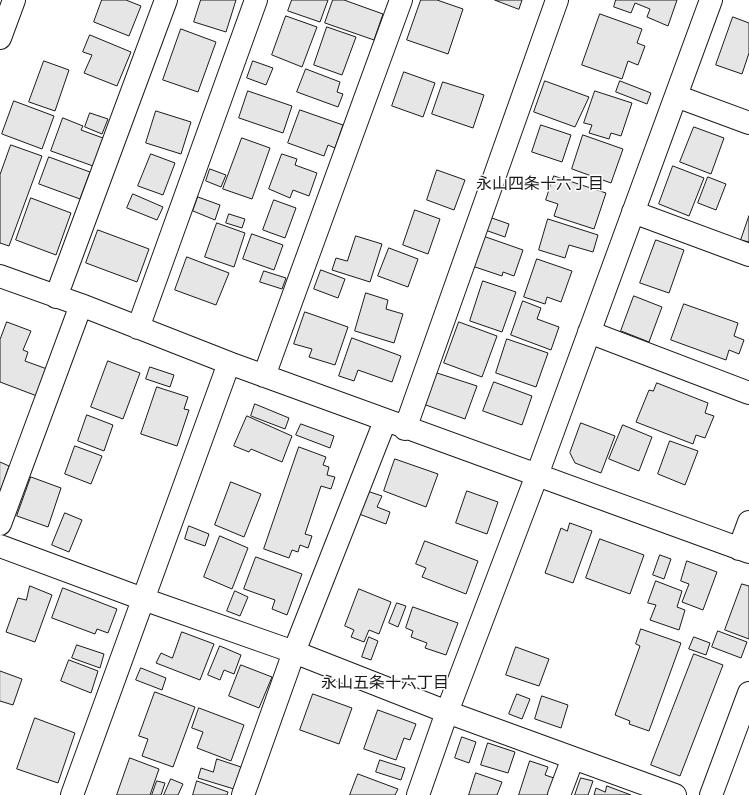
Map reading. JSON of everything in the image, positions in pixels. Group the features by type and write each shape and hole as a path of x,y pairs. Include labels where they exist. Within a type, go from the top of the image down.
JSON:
{"street":[{"path":"0,38 14,0"},
{"path":"56,297 166,0"},
{"path":"138,328 256,0"},
{"path":"264,376 402,0"},
{"path":"243,795 294,652 395,425 557,0"},
{"path":"418,795 447,712 537,475 711,0"},
{"path":"676,96 749,123"},
{"path":"633,212 749,255"},
{"path":"0,276 81,305 229,363 395,425 744,551 749,522"},
{"path":"0,524 81,305"},
{"path":"589,332 749,393"},
{"path":"72,795 229,363"},
{"path":"0,546 143,599 294,652 447,712 675,795"},
{"path":"712,795 749,693"},
{"path":"560,795 573,758"}],"building":[{"path":"102,0 126,0 141,6 129,36 94,22"},
{"path":"201,0 236,0 226,32 194,22"},
{"path":"292,0 328,0 320,22 288,11"},
{"path":"333,0 344,0 383,14 374,40 325,23"},
{"path":"421,0 437,0 463,9 448,54 407,40"},
{"path":"495,0 522,0 519,9"},
{"path":"616,0 677,0 668,26 647,17 650,9 635,3 631,13 614,7"},
{"path":"600,14 642,29 637,43 645,46 638,65 628,61 622,79 582,65"},
{"path":"286,16 317,27 302,67 272,55"},
{"path":"733,17 749,23 749,53 742,74 716,65"},
{"path":"327,27 356,37 342,75 314,65"},
{"path":"181,29 216,42 198,92 163,80"},
{"path":"90,35 131,52 117,86 84,73 92,55 83,52"},
{"path":"44,61 69,70 55,111 29,102"},
{"path":"253,61 273,68 266,85 247,78"},
{"path":"306,69 340,82 337,92 343,94 338,107 297,92"},
{"path":"404,72 435,83 423,117 392,106"},
{"path":"545,81 589,97 575,127 534,112"},
{"path":"620,81 651,93 647,104 616,92"},
{"path":"443,82 484,95 473,128 432,114"},
{"path":"248,91 292,106 283,133 239,118"},
{"path":"595,91 632,103 621,136 611,133 609,139 589,133 592,125 584,123"},
{"path":"14,101 54,116 42,149 2,134"},
{"path":"300,110 343,125 335,148 328,145 324,156 288,143"},
{"path":"156,111 191,122 181,154 146,143"},
{"path":"90,113 108,119 102,134 85,127"},
{"path":"63,118 83,126 81,130 103,138 93,166 51,151"},
{"path":"541,125 571,135 562,162 532,152"},
{"path":"694,127 724,138 711,174 680,162"},
{"path":"583,135 623,149 611,183 572,169"},
{"path":"242,138 270,148 252,199 223,189"},
{"path":"11,145 42,156 9,246 0,243 0,175"},
{"path":"151,154 175,163 163,195 138,186"},
{"path":"282,154 297,159 295,165 317,173 309,196 293,190 290,198 269,189"},
{"path":"49,157 90,172 80,199 39,184"},
{"path":"673,166 704,178 689,216 659,204"},
{"path":"210,169 226,175 221,187 206,181"},
{"path":"437,170 465,180 454,210 427,200"},
{"path":"554,176 606,193 594,229 554,216 558,204 546,200"},
{"path":"708,177 726,184 716,210 698,203"},
{"path":"133,194 163,207 157,220 127,208"},
{"path":"198,197 220,205 215,220 193,211"},
{"path":"31,198 71,213 56,255 16,240"},
{"path":"274,200 296,208 285,238 263,230"},
{"path":"415,210 440,219 428,254 403,245"},
{"path":"229,214 245,219 242,228 226,223"},
{"path":"749,216 749,242 741,240"},
{"path":"489,217 509,224 505,237 485,230"},
{"path":"548,219 598,235 593,252 569,245 565,258 539,250"},
{"path":"217,223 245,233 234,267 205,257"},
{"path":"98,230 149,249 137,282 86,263"},
{"path":"252,234 283,245 274,270 243,259"},
{"path":"356,236 382,244 370,282 332,270 336,258 347,261"},
{"path":"483,236 523,250 514,276 503,272 502,276 472,266"},
{"path":"656,240 684,250 669,293 640,283"},
{"path":"389,248 418,259 408,287 378,276"},
{"path":"187,257 229,273 216,305 175,290"},
{"path":"537,259 572,271 561,302 547,297 545,304 524,297"},
{"path":"321,270 345,279 338,298 314,289"},
{"path":"264,271 286,278 282,289 260,282"},
{"path":"483,281 516,292 502,332 470,321"},
{"path":"366,293 388,300 386,309 403,314 394,343 355,331"},
{"path":"634,296 662,307 649,342 621,331"},
{"path":"523,301 541,308 537,319 559,327 551,350 511,335"},
{"path":"684,304 738,323 734,336 744,340 739,354 729,350 726,360 671,340"},
{"path":"305,312 348,327 335,365 309,357 312,349 294,344"},
{"path":"7,322 31,331 23,350 28,352 25,361 47,369 37,396 0,382 0,340"},
{"path":"459,322 497,336 482,377 444,363"},
{"path":"352,338 401,356 392,382 358,370 354,381 339,376"},
{"path":"507,339 548,353 536,387 496,373"},
{"path":"108,361 140,373 123,419 91,407"},
{"path":"150,367 174,375 170,387 146,379"},
{"path":"434,372 477,386 465,419 423,404"},
{"path":"494,382 532,396 522,425 483,411"},
{"path":"657,383 708,403 705,413 714,416 705,438 696,435 693,444 636,422 649,390 653,391"},
{"path":"157,387 188,397 184,409 189,410 177,446 141,434"},
{"path":"255,404 289,418 285,429 251,416"},
{"path":"87,415 113,425 104,451 78,441"},
{"path":"247,416 292,436 282,462 251,449 249,452 234,446"},
{"path":"581,423 615,436 601,473 575,463 570,453"},
{"path":"301,424 334,436 330,448 296,435"},
{"path":"623,425 652,437 639,471 609,459"},
{"path":"670,441 698,451 685,485 658,474"},
{"path":"75,446 102,456 91,484 65,474"},
{"path":"299,447 326,457 323,465 329,467 327,475 335,477 331,489 321,486 305,534 312,536 308,548 300,545 298,552 292,550 289,558 264,549"},
{"path":"395,459 438,474 426,507 384,491"},
{"path":"0,462 9,466 1,489 0,489"},
{"path":"31,477 61,488 48,527 17,516"},
{"path":"231,482 261,494 244,537 215,525"},
{"path":"367,491 382,496 377,507 390,512 386,524 359,514"},
{"path":"467,491 498,502 487,534 456,523"},
{"path":"65,513 82,520 69,552 52,545"},
{"path":"570,523 592,531 573,583 545,573 561,528 567,531"},
{"path":"189,526 209,534 205,546 185,539"},
{"path":"220,536 248,548 232,589 204,577"},
{"path":"600,539 644,555 630,594 586,578"},
{"path":"425,541 478,561 466,594 422,577 426,568 416,564"},
{"path":"660,555 671,559 664,579 653,575"},
{"path":"256,557 302,574 287,615 272,609 275,600 244,589"},
{"path":"687,561 717,572 703,610 682,602 689,584 681,581"},
{"path":"656,581 682,591 677,607 685,610 679,630 650,620 656,605 648,603"},
{"path":"742,584 749,586 749,639 725,630"},
{"path":"30,586 52,595 35,642 6,632 18,598 26,600"},
{"path":"63,588 117,609 108,633 97,629 95,634 52,618"},
{"path":"359,589 391,602 379,634 369,630 364,642 351,637 354,630 345,626"},
{"path":"235,591 248,597 240,616 227,611"},
{"path":"397,603 406,606 398,627 389,623"},
{"path":"413,607 458,623 446,655 425,648 427,643 411,637 413,631 406,628"},
{"path":"641,629 681,643 649,731 629,724 630,721 615,715 640,646 636,644"},
{"path":"718,631 747,642 741,658 712,647"},
{"path":"182,632 214,644 200,680 156,663 161,653 172,658"},
{"path":"369,637 378,641 371,660 362,657"},
{"path":"694,637 710,643 706,655 689,649"},
{"path":"77,645 104,654 100,668 72,658"},
{"path":"220,646 241,655 234,674 224,670 220,680 208,675"},
{"path":"516,647 549,659 539,686 506,675"},
{"path":"694,654 723,665 680,776 651,765"},
{"path":"69,660 98,671 91,693 61,681"},
{"path":"241,665 272,677 259,708 229,696"},
{"path":"141,668 166,678 162,690 136,680"},
{"path":"0,671 22,679 13,705 0,701"},
{"path":"155,692 195,707 173,767 142,756 148,739 139,736"},
{"path":"313,694 352,708 339,744 300,730"},
{"path":"517,694 530,699 522,719 509,714"},
{"path":"542,696 568,705 561,728 535,719"},
{"path":"199,708 244,725 231,761 197,748 203,732 192,728"},
{"path":"378,710 416,724 410,740 404,738 396,760 364,749"},
{"path":"35,718 75,733 58,783 17,769"},
{"path":"462,737 476,742 469,763 455,758"},
{"path":"488,743 515,752 508,773 481,765"},
{"path":"130,758 159,769 150,795 117,795"},
{"path":"217,759 241,767 234,789 198,778 201,768 213,772"},
{"path":"380,760 405,768 401,780 376,772"},
{"path":"530,761 548,767 545,775 554,778 548,795 519,795"},
{"path":"476,773 502,782 497,795 469,795"},
{"path":"358,774 398,789 395,795 350,795"},
{"path":"581,778 593,781 588,795 575,795"},
{"path":"171,779 183,784 178,795 164,795"},
{"path":"157,781 165,783 161,795 152,795"},
{"path":"197,781 228,792 227,795 193,795"},
{"path":"607,786 631,795 594,795 596,788 605,792"}],"district":[{"name":"永山四条十六丁目","path":"540,184"},
{"name":"永山五条十六丁目","path":"385,683"}]}
